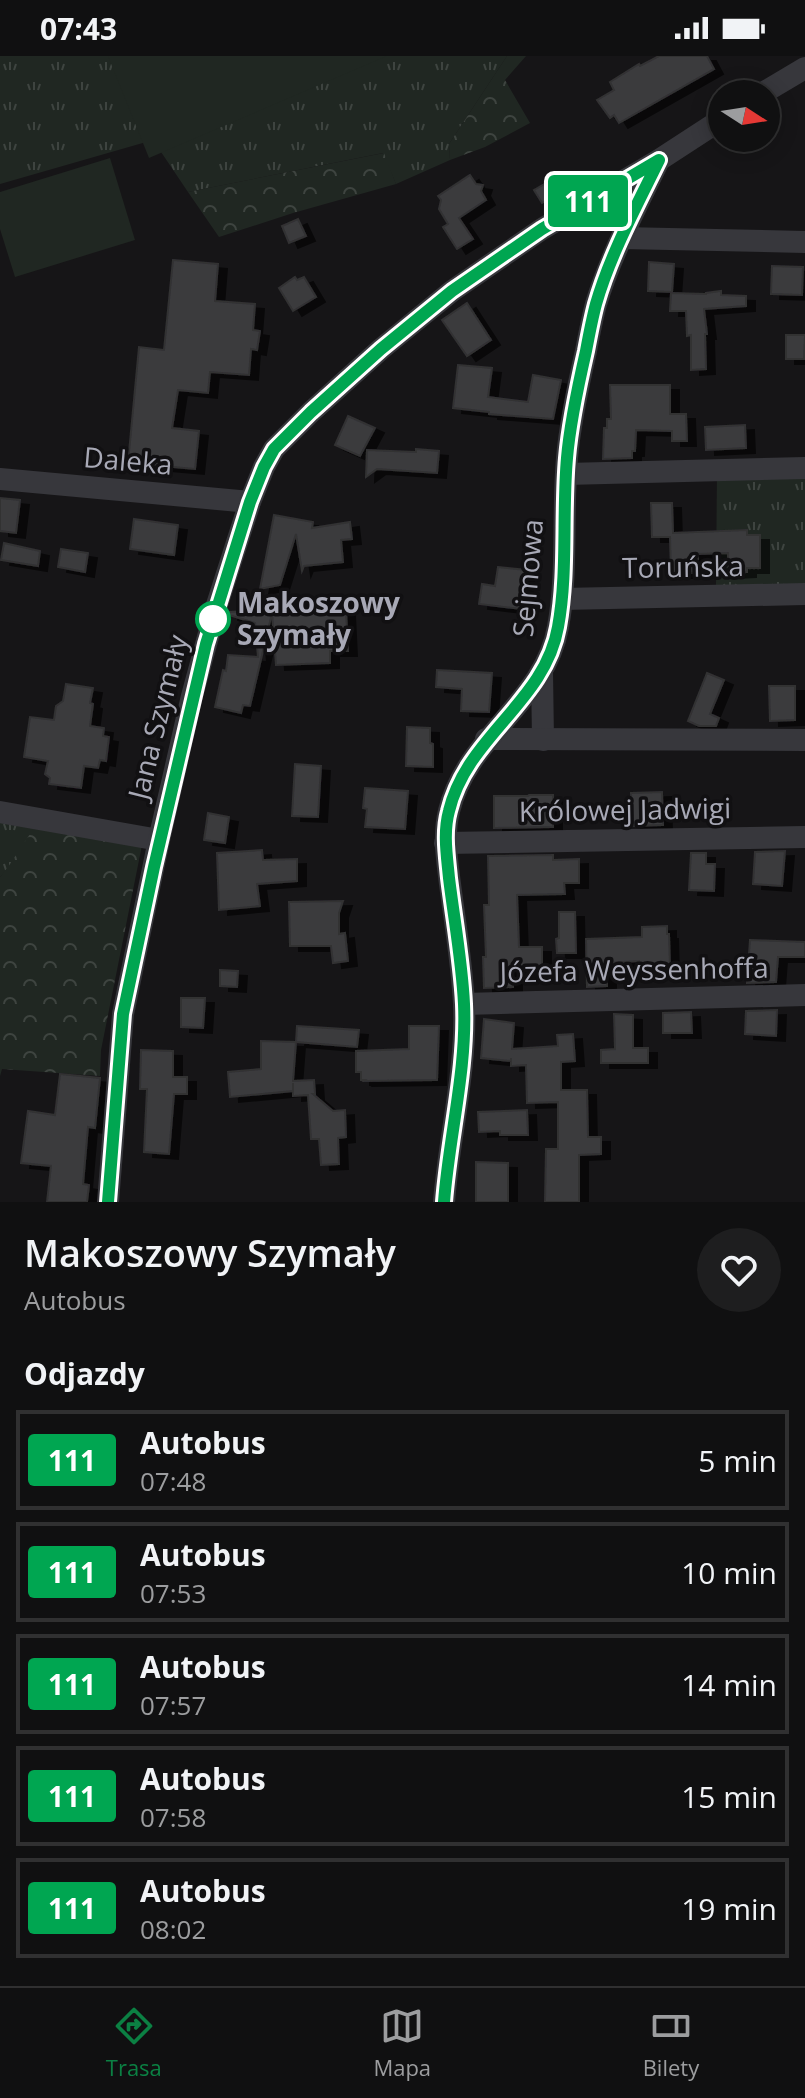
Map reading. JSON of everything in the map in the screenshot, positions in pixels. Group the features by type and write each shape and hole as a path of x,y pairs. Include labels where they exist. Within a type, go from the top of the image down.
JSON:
{"street":[{"path":"780,83 805,68"},
{"path":"659,160 708,128"},
{"name":"Sejmowa","path":"444,1202 462,1067 464,1004 445,843 448,814 457,784 486,739 542,672 553,650 562,599 566,474 572,420 597,303 622,238 659,160"},
{"name":"Jana Szymały","path":"108,1202 123,1014 159,840 206,644 250,502 264,467 274,449 311,412 452,291 542,229 659,160"},
{"path":"622,238 805,242"},
{"path":"566,474 805,468"},
{"name":"Daleka","path":"0,479 250,502"},
{"name":"Toruńska","path":"562,599 805,594"},
{"path":"542,672 543,740"},
{"path":"486,739 805,740"},
{"path":"0,812 159,840"},
{"name":"Królowej Jadwigi","path":"445,843 805,837"},
{"name":"Józefa Weyssenhoffa","path":"464,1004 805,995"}],"green space":[{"path":"0,56 507,56 449,144 450,160 396,184 383,153 188,192 153,140 0,184"},
{"path":"108,56 387,56 149,158"},
{"path":"507,56 526,56 505,80 530,123 485,147 450,160 449,144"},
{"path":"384,153 396,184 219,237 188,192"},
{"path":"110,158 135,240 15,277 0,229 0,192"},
{"path":"805,474 805,584 716,586 717,475"},
{"path":"0,820 45,828 0,877"},
{"path":"46,828 142,845 101,1050 100,1076 2,1069 0,1076 0,877 30,834"}],"building":[{"path":"659,56 707,56 714,69 619,123 614,115 610,118 597,100 614,90 610,82"},
{"path":"470,175 476,184 483,185 481,191 486,200 459,218 473,239 457,249 443,227 448,224 439,209 441,200 438,196"},
{"path":"546,183 554,196 542,203 534,190"},
{"path":"298,219 306,236 289,243 282,226"},
{"path":"173,260 218,264 215,301 255,304 253,330 260,331 257,350 251,349 249,375 210,372 208,393 178,390 172,428 199,431 195,469 128,463 139,347 164,350"},
{"path":"649,262 674,264 672,292 648,291"},
{"path":"772,266 803,267 802,295 771,294"},
{"path":"295,277 297,280 304,277 316,297 293,311 279,288"},
{"path":"721,291 721,295 746,296 746,306 704,309 706,369 691,370 691,335 687,336 686,311 670,311 671,293"},
{"path":"467,303 491,340 467,356 442,320"},
{"path":"786,335 805,335 804,359 786,359"},
{"path":"458,365 492,368 488,397 528,402 533,375 561,380 553,419 453,408"},
{"path":"610,385 670,385 670,414 686,414 687,441 672,441 672,431 636,430 632,458 603,459 604,428 607,428 607,419 611,419"},
{"path":"348,416 375,428 360,456 335,445"},
{"path":"745,425 746,448 706,450 705,427"},
{"path":"416,449 439,451 437,473 377,469 366,477 367,450 416,452"},
{"path":"0,498 20,500 16,533 0,531"},
{"path":"651,503 672,503 673,533 747,530 747,535 760,535 760,568 728,573 728,553 698,554 698,573 671,573 670,537 652,537"},
{"path":"274,515 313,522 312,528 350,522 352,539 341,540 343,562 304,566 302,571 296,534 280,585 260,589"},
{"path":"134,519 178,525 174,555 130,549"},
{"path":"4,543 40,551 38,566 1,560"},
{"path":"61,549 88,553 85,572 58,567"},
{"path":"498,567 526,570 521,609 479,604 482,584 495,586"},
{"path":"305,608 305,612 346,610 348,651 330,651 330,663 276,665 272,613 250,706 243,705 241,713 215,707 228,655 258,657 255,623 229,615 229,612"},
{"path":"437,670 492,673 489,712 461,711 462,689 436,687"},
{"path":"707,673 724,680 710,714 719,718 716,726 699,726 688,721"},
{"path":"66,684 93,688 90,726 104,728 103,736 109,737 106,761 100,760 98,768 84,766 81,788 49,784 50,778 45,774 48,761 24,757 30,717 54,720 56,706 63,701"},
{"path":"769,686 795,686 795,720 770,721"},
{"path":"407,727 430,728 433,767 406,766"},
{"path":"295,764 321,766 318,817 292,816"},
{"path":"365,788 408,791 405,829 365,827"},
{"path":"662,792 663,825 632,826 631,793"},
{"path":"553,795 553,827 494,828 494,796"},
{"path":"208,813 229,817 225,843 204,840"},
{"path":"262,850 263,860 297,859 297,881 257,884 260,906 219,910 217,853"},
{"path":"785,851 782,886 753,884 755,852"},
{"path":"691,853 706,853 706,864 715,864 714,891 689,890"},
{"path":"553,855 553,860 579,859 579,883 564,883 565,894 517,895 519,947 542,947 542,968 513,969 513,987 484,988 484,905 489,905 488,856"},
{"path":"343,901 339,913 339,934 345,933 348,961 333,963 331,946 290,946 289,902"},
{"path":"559,912 575,912 576,953 557,953"},
{"path":"667,926 670,968 639,969 639,961 607,963 607,986 587,987 586,939 642,937 642,927"},
{"path":"750,940 805,942 805,957 778,957 776,982 747,983"},
{"path":"220,970 238,971 237,987 220,986"},
{"path":"181,998 205,998 203,1028 181,1027"},
{"path":"777,1010 776,1036 745,1034 746,1011"},
{"path":"691,1012 692,1033 663,1033 663,1013"},
{"path":"614,1014 633,1015 633,1048 648,1048 648,1063 601,1063 601,1050 615,1049"},
{"path":"484,1019 514,1023 512,1049 558,1046 557,1035 573,1034 575,1061 561,1062 561,1090 587,1090 588,1137 601,1137 601,1154 579,1155 579,1202 545,1202 546,1149 558,1149 558,1102 527,1103 526,1065 511,1066 511,1061 481,1058"},
{"path":"297,1026 359,1030 357,1047 296,1042"},
{"path":"409,1026 439,1026 437,1080 361,1080 361,1072 356,1072 356,1051 409,1049"},
{"path":"261,1041 296,1042 293,1081 314,1080 313,1094 333,1111 345,1110 346,1137 338,1138 339,1164 321,1165 319,1139 311,1139 308,1095 293,1096 293,1091 230,1097 228,1072 261,1069"},
{"path":"141,1050 173,1051 173,1077 187,1077 187,1094 174,1094 169,1154 144,1152 147,1089 140,1089"},
{"path":"60,1074 100,1078 95,1128 88,1127 83,1184 89,1185 87,1202 47,1202 51,1166 21,1163 28,1111 55,1115"},
{"path":"527,1110 528,1135 479,1132 478,1112"},
{"path":"476,1162 508,1163 508,1202 476,1202"}],"bus line":[{"name":"111","path":"108,1202 123,1014 154,867 206,644 250,502 264,467 274,449 311,412 452,291 542,229 659,160 622,238 597,303 582,368 567,456 562,599 553,650 526,694 473,758 457,784 448,814 445,843 464,1004 462,1067 444,1202"}],"place":[{"name":"Makoszowy Szymały","path":"213,619"}]}
